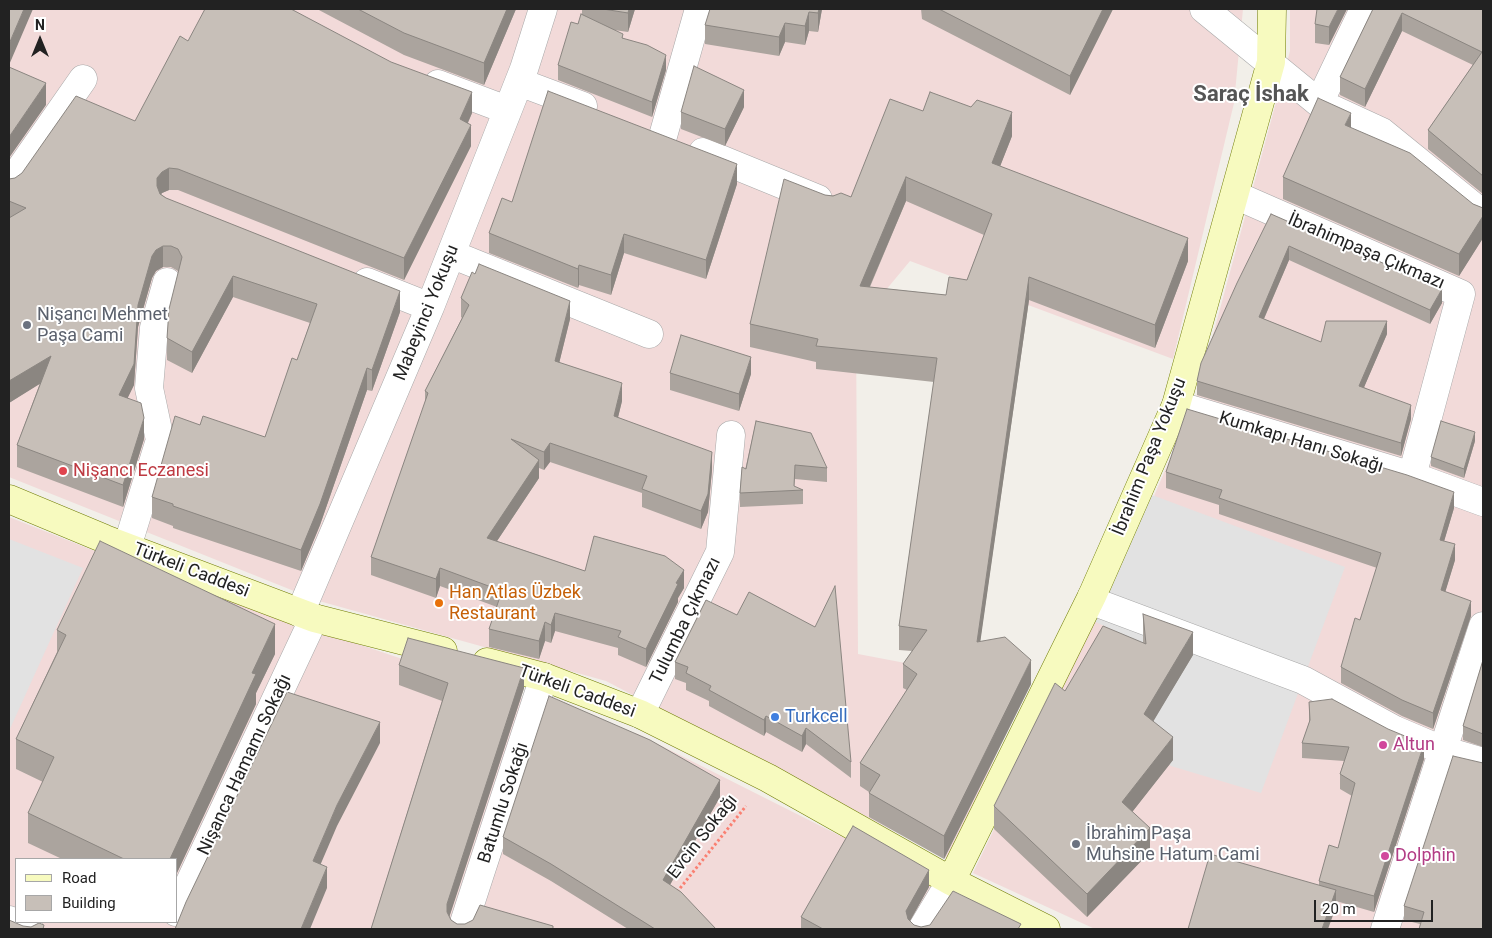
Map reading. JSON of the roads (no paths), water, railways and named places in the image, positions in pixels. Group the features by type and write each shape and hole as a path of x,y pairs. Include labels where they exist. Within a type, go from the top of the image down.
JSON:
{"main road":[{"name":"İbrahim Paşa Yokuşu","path":"951,881 1092,596 1176,405 1271,62 1272,9"},
{"name":"Türkeli Caddesi","path":"9,499 127,547 307,615 544,677 640,714 768,778 951,881 1046,929"}],"street":[{"name":"Mabeyinci Yokuşu","path":"307,615 521,75 543,9"},
{"path":"663,136 699,9"},
{"path":"1204,9 1319,103 1382,132 1483,214"},
{"path":"1319,103 1364,9"},
{"path":"521,75 608,116"},
{"path":"416,76 507,110"},
{"path":"9,185 83,79"},
{"path":"636,126 831,204"},
{"name":"İbrahimpaşa Çıkmazı","path":"1235,196 1461,294 1412,476"},
{"path":"451,254 649,334"},
{"path":"347,274 430,307"},
{"path":"127,547 160,440 149,388 154,328 167,282"},
{"name":"Kumkapı Hanı Sokağı","path":"1176,405 1412,476 1483,502"},
{"name":"Tulumba Çıkmazı","path":"640,714 720,552 731,435"},
{"path":"1092,596 1092,601 1303,680 1395,730 1442,750 1483,762"},
{"name":"Nişanca Hamamı Sokağı","path":"178,907 307,615"},
{"path":"1385,929 1483,626"},
{"name":"Batumlu Sokağı","path":"462,929 544,677"},
{"path":"922,929 951,881"},
{"path":"16,923 29,929"}],"place":[{"name":"Nişancı Mehmet Paşa Cami","path":"27,325"},
{"name":"Nişancı Eczanesi","path":"63,471"},
{"name":"Han Atlas Üzbek Restaurant","path":"439,603"},
{"name":"Turkcell","path":"775,717"},
{"name":"Altun","path":"1383,745"},
{"name":"İbrahim Paşa Muhsine Hatum Cami","path":"1076,844"},
{"name":"Dolphin","path":"1385,856"}],"district":[{"name":"Saraç İshak","path":"1251,95"}]}
